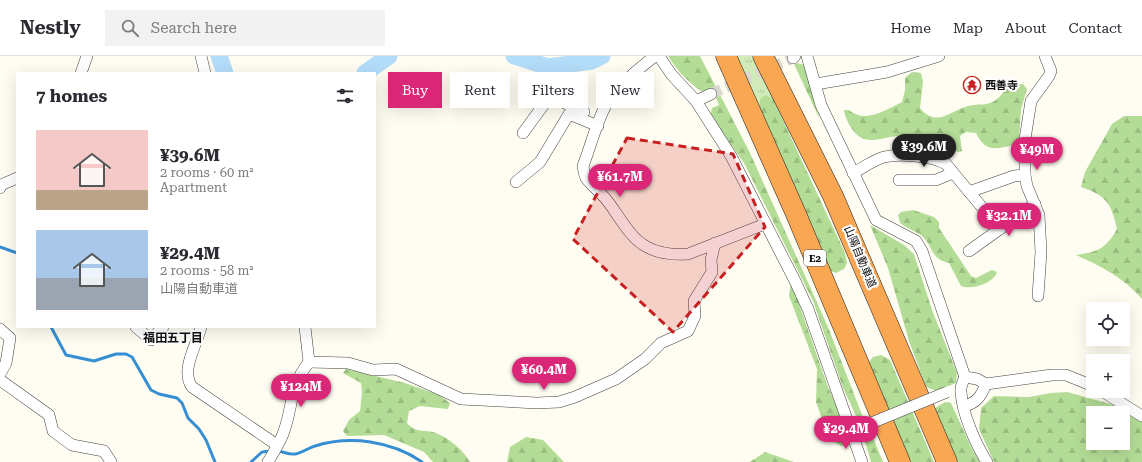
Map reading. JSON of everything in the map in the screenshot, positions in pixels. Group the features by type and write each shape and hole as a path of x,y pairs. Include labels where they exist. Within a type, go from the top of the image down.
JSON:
{"highway":[{"path":"716,56 773,162"},
{"name":"E2","path":"726,56 773,162 900,462"},
{"name":"山陽自動車道","path":"763,56 804,136 860,256 947,462"},
{"path":"788,56 838,191 860,256"}],"street":[{"path":"81,72 87,56"},
{"path":"201,56 205,72"},
{"path":"655,56 637,70 610,99 583,166 584,173 637,240 662,253 675,255 688,254 765,224"},
{"path":"659,56 671,74 696,101 731,156 808,309 835,389 856,430 862,462"},
{"path":"806,56 816,84 821,105 876,220 916,241 922,252 964,377 960,391 976,446 987,462"},
{"path":"816,84 887,72 939,56"},
{"path":"1038,296 1041,252 1040,215 1025,175 1025,139 1031,101 1051,71 1045,56"},
{"path":"696,101 711,94"},
{"path":"524,133 550,96 600,123"},
{"path":"516,182 540,162 569,114 600,123"},
{"path":"853,173 875,161 893,156 932,158 946,164 1000,229"},
{"path":"899,180 936,180 953,173"},
{"path":"969,192 1014,176 1025,175"},
{"path":"0,188 1,185 16,178"},
{"path":"969,251 1035,204"},
{"path":"309,362 348,363 373,370 396,369 461,399 537,403 559,402 575,397 616,379 644,359 661,343 688,331 695,316 694,301 712,272 711,260 715,243"},
{"path":"137,328 151,340 162,328"},
{"path":"201,328 187,372 188,380 192,386 277,445"},
{"path":"268,462 277,445 287,419 292,391 299,374 309,362 304,328"},
{"path":"0,329 10,338 6,363 0,374"},
{"path":"964,377 977,379 986,384 1052,375 1066,375 1086,383"},
{"path":"0,380 49,415 53,431 72,445 104,451 111,462"},
{"path":"964,406 973,404 980,397 986,384"},
{"path":"856,430 947,392 960,391"},
{"path":"1113,398 1142,416"}],"highlighted area":[{"path":"627,138 733,154 765,227 673,332 573,239"}],"green space":[{"path":"668,56 700,56 750,153 828,327 864,420 859,422 843,388 813,301 744,163 710,115 712,108 719,105 712,89 703,92 692,85"},
{"path":"735,56 752,56 773,99 759,112"},
{"path":"798,63 804,65 810,80 819,118 794,64"},
{"path":"912,72 921,73 923,82 920,108 932,117 943,116 972,105 990,103 999,97 1009,85 1023,84 1027,89 1021,109 1019,140 1015,145 1002,148 992,148 987,147 976,133 966,132 960,136 962,151 958,152 932,142 912,137 894,136 867,140 859,136 850,126 844,110 849,110 862,116 869,116 882,112 902,102 905,90 905,78"},
{"path":"765,95 773,99 845,253 847,263 844,269 836,273 831,271 759,112 760,100"},
{"path":"1124,116 1142,116 1142,299 1128,285 1112,273 1076,255 1095,251 1105,245 1117,229 1110,207 1102,197 1081,187 1085,172 1112,124"},
{"path":"913,210 934,217 939,222 939,228 971,276 976,278 992,270 997,272 995,276 991,280 981,285 970,287 961,286 949,263 939,259 936,256 924,238 900,223 898,215 901,212"},
{"path":"870,225 904,245 914,254 932,310 957,373 956,383 936,391 926,387 909,341 888,268"},
{"path":"791,281 828,387 843,420 849,444 841,446 829,439 816,402 817,369 789,296"},
{"path":"881,355 890,360 934,462 906,462 867,364 873,357"},
{"path":"346,369 405,383 439,395 450,403 448,409 420,406 409,411 407,423 414,429 436,433 451,441 460,449 470,462 433,462 424,452 384,435 347,436 343,431 349,420 360,411 362,393 361,383 343,373"},
{"path":"1067,392 1116,406 1086,406 1086,450 1130,450 1130,414 1142,420 1142,462 994,462 979,429 981,408 994,396 1029,397"},
{"path":"945,402 951,403 972,449 980,462 957,462 935,408"},
{"path":"871,433 883,462 871,462 863,435"},
{"path":"526,437 543,440 564,462 507,462 510,447"},
{"path":"765,452 794,462 750,462"}],"waterway":[{"path":"219,56 225,72"},
{"path":"366,72 389,56"},
{"path":"514,56 548,67 592,61 602,56"},
{"path":"0,247 16,253"},
{"path":"52,328 66,355 94,361 116,354 126,354 132,357 151,390 159,394 177,398 182,403 188,418 199,429 206,440 215,462"},
{"path":"277,451 295,454 315,446 328,443 342,441 370,442 398,449 422,462"},
{"path":"251,462 262,452 271,451"}],"tunnel":[{"path":"711,94 793,58"}],"place":[{"name":"西善寺","path":"972,85"}],"district":[{"name":"福田五丁目","path":"173,338"}]}
